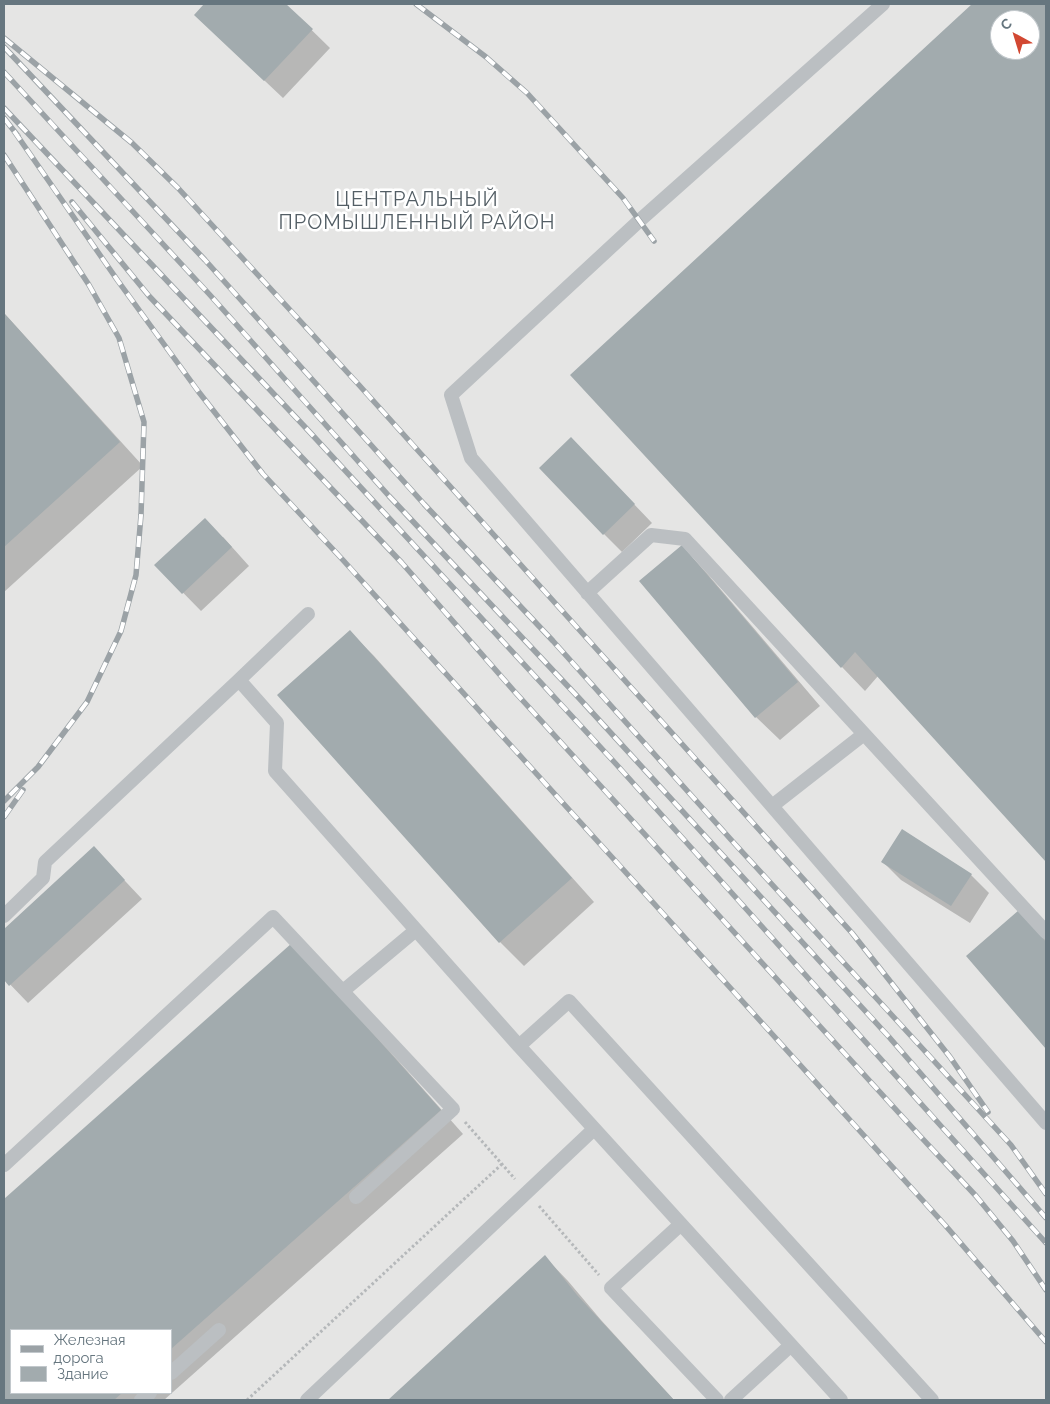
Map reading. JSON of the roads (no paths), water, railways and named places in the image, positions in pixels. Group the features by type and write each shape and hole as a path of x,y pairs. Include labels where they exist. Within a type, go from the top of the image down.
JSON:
{"lane":[{"path":"883,4 640,221 451,395 471,458 1046,1123"},
{"path":"587,593 651,536 686,539 1046,932"},
{"path":"4,916 42,878 45,862 308,614"},
{"path":"239,680 277,723 275,771 519,1046 841,1400"},
{"path":"772,806 864,734"},
{"path":"4,1164 273,917 453,1109 356,1197"},
{"path":"343,991 416,930"},
{"path":"519,1046 569,1001 932,1400"},
{"path":"307,1400 594,1129"},
{"path":"681,1224 611,1288 717,1400"},
{"path":"172,1372 220,1330"},
{"path":"731,1400 791,1345"}],"railway":[{"path":"416,4 486,57 527,93 623,198 654,241"},
{"path":"4,38 132,143 178,188 359,385 852,933 950,1057 988,1112"},
{"path":"4,47 205,260 424,504 553,641 734,843 1011,1145 1046,1194"},
{"path":"4,72 210,295 389,496 578,697 889,1037 1046,1218"},
{"path":"4,108 305,427 616,764 1046,1243"},
{"path":"4,118 18,136"},
{"path":"14,131 118,281 198,391 263,474 945,1225 1046,1342"},
{"path":"4,155 89,285 119,338 144,422 141,515 136,575 121,631 87,702 38,767 4,801"},
{"path":"72,202 149,296 402,563 514,691 976,1196 1013,1241 1046,1290"},
{"path":"4,817 23,790"}],"district":[{"name":"ЦЕНТРАЛЬНЫЙ ПРОМЫШЛЕННЫЙ РАЙОН","path":"417,212"}]}
